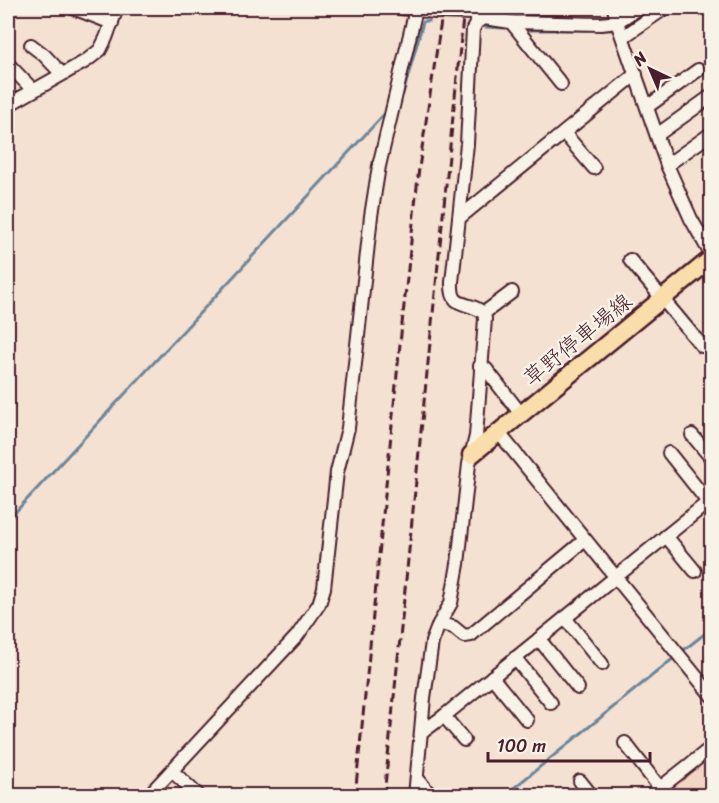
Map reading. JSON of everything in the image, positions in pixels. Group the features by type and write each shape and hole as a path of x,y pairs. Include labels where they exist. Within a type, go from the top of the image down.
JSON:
{"main road":[{"name":"草野停車場線","path":"471,455 711,257"}],"street":[{"path":"74,8 112,23"},
{"path":"8,105 86,61 100,50 117,8"},
{"path":"401,8 478,13 511,22 601,24 617,22 638,8"},
{"path":"614,8 622,37 668,165 691,219 711,257"},
{"path":"622,37 665,8"},
{"path":"148,795 297,636 319,604 324,588 337,472 348,428 371,216 379,166 416,9"},
{"path":"415,795 432,642 451,603 458,564 463,508 476,436 485,319 484,313 478,308 456,302 452,295 452,282 466,144 473,30 478,13"},
{"path":"511,22 561,84"},
{"path":"31,45 62,74"},
{"path":"8,64 33,90"},
{"path":"647,106 698,70"},
{"path":"459,218 636,74"},
{"path":"657,135 710,97"},
{"path":"564,133 594,168"},
{"path":"668,165 711,133"},
{"path":"630,260 702,346"},
{"path":"484,313 512,292"},
{"path":"480,366 486,369 521,414"},
{"path":"499,433 711,696"},
{"path":"692,435 711,459"},
{"path":"422,733 710,501 669,453"},
{"path":"666,536 695,571"},
{"path":"439,624 453,627 464,636 471,635 585,540"},
{"path":"565,618 602,664"},
{"path":"539,639 578,688"},
{"path":"515,658 551,703"},
{"path":"492,677 527,720"},
{"path":"444,716 464,740"},
{"path":"625,743 655,792 711,747"},
{"path":"172,771 199,795"},
{"path":"417,778 431,795"},
{"path":"580,781 592,795"}],"shaded area":[{"path":"711,755 711,795 660,795"}],"waterway":[{"path":"628,25 653,8"},
{"path":"399,99 403,94 423,22 429,21"},
{"path":"485,27 504,28"},
{"path":"530,30 588,30"},
{"path":"601,30 615,30"},
{"path":"8,520 388,110"},
{"path":"680,653 712,628"},
{"path":"504,796 675,657"}],"railway":[{"path":"355,796 419,168 443,8"},
{"path":"384,796 464,8"}]}
